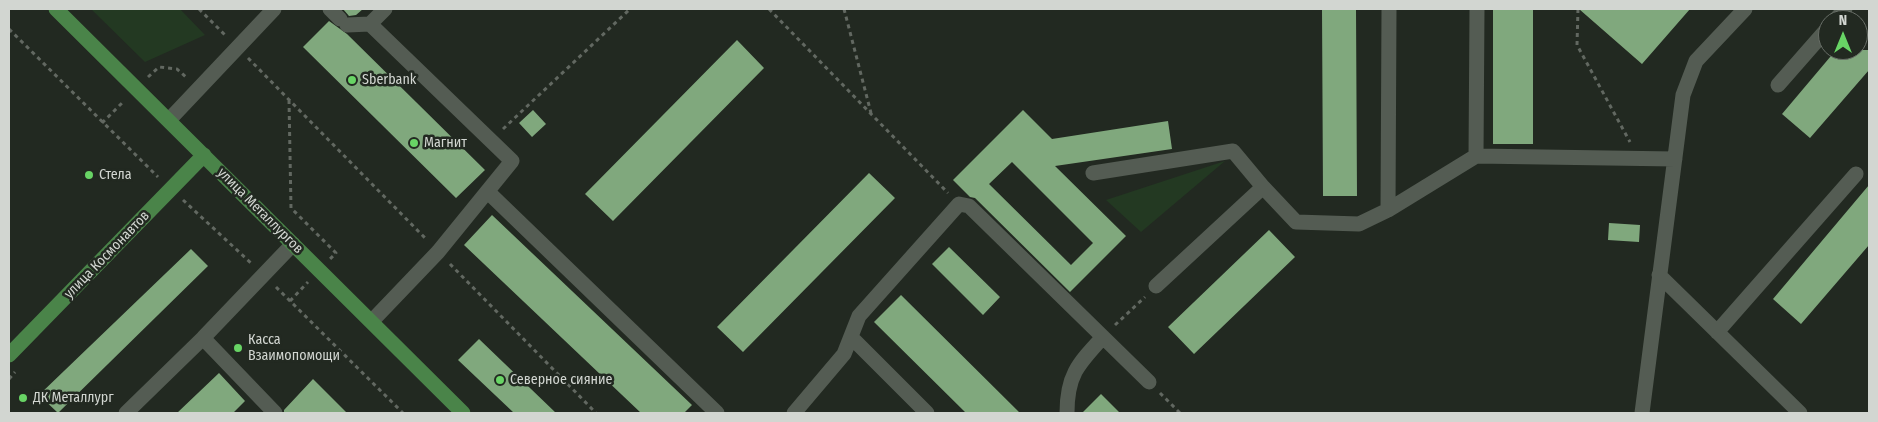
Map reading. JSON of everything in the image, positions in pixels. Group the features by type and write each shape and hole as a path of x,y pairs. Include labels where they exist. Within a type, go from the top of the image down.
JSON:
{"main road":[{"name":"улица Металлургов","path":"56,9 463,413"},
{"name":"улица Космонавтов","path":"9,355 204,155"}],"street":[{"path":"169,120 274,9"},
{"path":"370,24 385,9"},
{"path":"1388,210 1389,9"},
{"path":"1476,156 1477,9"},
{"path":"1642,413 1683,95 1696,62 1746,9"},
{"path":"339,17 370,24 512,160 438,252 372,321"},
{"path":"1778,85 1818,39"},
{"path":"1093,173 1233,150 1263,187 1296,222 1359,224 1388,210 1476,156 1674,159"},
{"path":"1717,332 1856,174"},
{"path":"1156,286 1263,187"},
{"path":"488,192 717,413"},
{"path":"794,413 844,354 860,316 959,204 969,206 1149,382"},
{"path":"126,413 203,338 293,244"},
{"path":"1659,275 1800,413"},
{"path":"851,337 927,413"},
{"path":"1067,413 1071,378 1083,359 1103,337"},
{"path":"203,338 275,413"}],"path":[{"path":"199,9 596,413"},
{"path":"491,140 630,9"},
{"path":"769,9 959,204"},
{"path":"844,9 871,114"},
{"path":"1578,9 1577,45 1639,158"},
{"path":"9,29 171,189 264,275 404,413"},
{"path":"289,100 291,208 336,253 290,301"},
{"path":"1103,337 1156,286"},
{"path":"1149,382 1180,413"}],"green space":[{"path":"91,9 180,9 205,35 145,62"},
{"path":"1225,161 1141,232 1106,200"}],"building":[{"path":"343,9 363,9 356,15 349,16"},
{"path":"1322,9 1356,9 1357,196 1323,196"},
{"path":"1493,9 1533,9 1533,144 1493,144"},
{"path":"1579,9 1690,9 1642,64"},
{"path":"329,21 347,34 485,170 456,198 303,47"},
{"path":"737,40 764,68 613,221 585,194"},
{"path":"1869,50 1869,70 1810,138 1782,114 1828,60 1868,60"},
{"path":"533,110 546,124 532,137 519,123"},
{"path":"1023,110 1052,139 1168,121 1172,149 1055,166 1126,236 1070,292 975,198 970,197 953,180","holes":["1012,162 1093,243 1071,265 989,184"]},
{"path":"869,173 895,198 743,352 717,327"},
{"path":"1869,185 1869,245 1801,324 1773,299"},
{"path":"492,215 692,405 684,413 641,413 464,245"},
{"path":"1609,223 1640,225 1639,242 1608,240"},
{"path":"1269,230 1295,257 1194,354 1168,327"},
{"path":"949,247 1000,297 983,315 932,264"},
{"path":"191,249 208,266 58,413 39,395"},
{"path":"901,295 1020,413 966,413 874,322"},
{"path":"479,339 556,413 514,413 458,360"},
{"path":"219,373 245,401 233,413 177,413"},
{"path":"313,379 347,413 284,413 284,410"},
{"path":"1101,394 1120,413 1082,413"}],"place":[{"name":"Sberbank","path":"352,80"},
{"name":"Магнит","path":"414,143"},
{"name":"Стела","path":"89,175"},
{"name":"Касса Взаимопомощи","path":"238,348"},
{"name":"Северное сияние","path":"500,380"},
{"name":"ДК Металлург","path":"23,398"}]}
